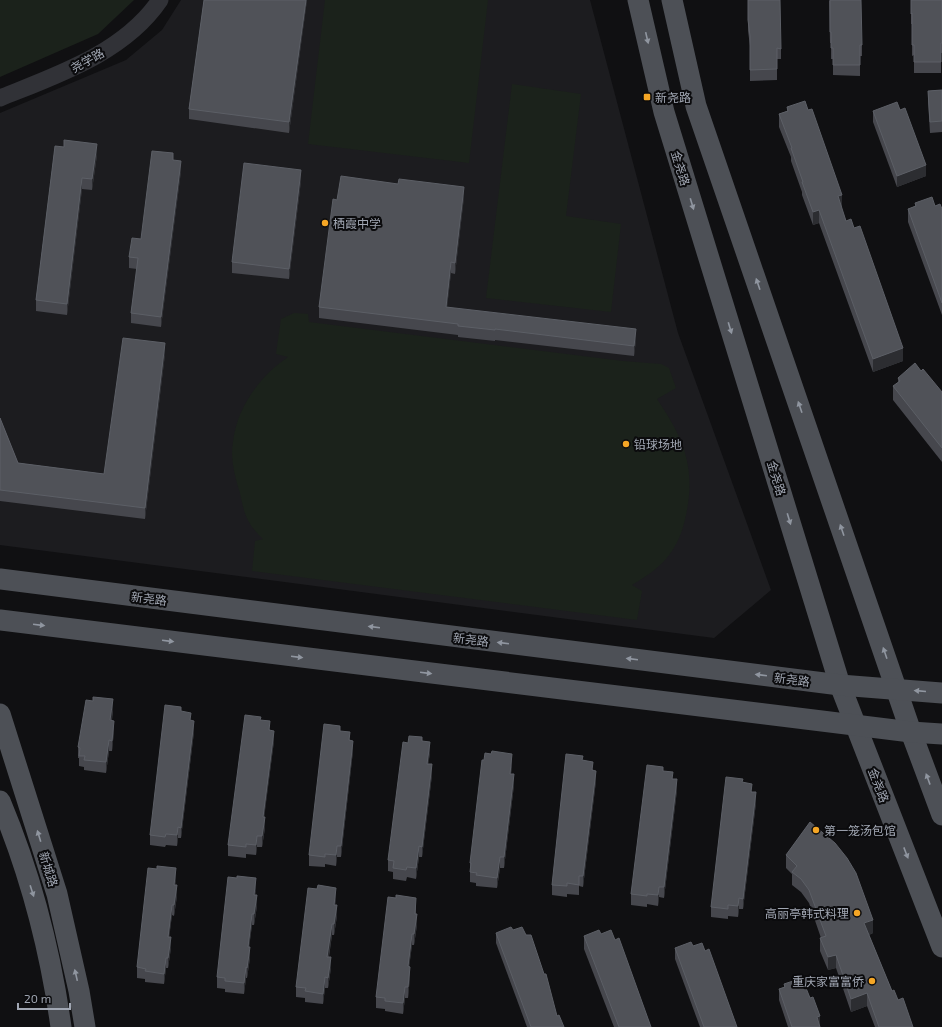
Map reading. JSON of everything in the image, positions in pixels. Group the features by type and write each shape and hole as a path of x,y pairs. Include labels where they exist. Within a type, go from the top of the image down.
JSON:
{"main road":[{"name":"金尧路","path":"638,0 664,112 840,685 942,947"},
{"path":"672,0 696,106 898,690 911,732 942,815"},
{"name":"新尧路","path":"0,579 840,685 942,693"},
{"path":"0,620 911,732 942,734"},
{"name":"新城路","path":"0,714 57,894 79,991 85,1027"},
{"name":"新城路","path":"0,801 16,841 38,908 55,984 61,1027"}],"street":[{"name":"尧学路","path":"0,98 69,70 117,43 150,14 160,0"}],"shaded area":[{"path":"0,0 134,0 98,34 0,77"},
{"name":"栖霞中学","path":"181,0 590,0 678,333 771,590 714,638 0,545 0,113 126,60 162,30"},
{"path":"325,0 488,0 469,163 308,144"},
{"path":"512,84 581,94 566,216 621,224 611,312 486,298"},
{"path":"294,313 308,314 309,322 623,361 661,364 669,368 676,388 657,399 681,441 688,468 689,498 683,527 673,549 658,567 632,585 642,591 637,620 252,571 255,541 263,539 247,519 236,481 232,455 235,429 245,405 259,383 268,373 288,357 276,354 281,319"}],"building":[{"path":"204,0 306,0 289,122 189,109"},
{"path":"748,0 780,0 781,49 777,48 777,69 750,70"},
{"path":"830,0 861,0 862,45 860,45 860,65 833,65 833,48 831,48 830,32"},
{"path":"911,0 942,0 941,62 914,62"},
{"path":"942,90 942,121 930,122 928,91"},
{"path":"805,101 808,110 812,109 842,195 838,196 846,221 851,219 854,228 860,226 903,348 873,359 819,210 813,212 779,114 788,111 787,107"},
{"path":"897,102 900,110 905,108 926,165 897,176 873,111"},
{"path":"64,140 97,144 92,179 82,178 67,304 36,300 55,146 64,147"},
{"path":"152,151 173,153 173,160 181,161 161,317 131,313 138,258 129,257 132,238 141,239"},
{"path":"244,163 301,170 289,269 232,262"},
{"path":"341,176 398,184 399,179 464,187 455,263 451,262 446,307 636,329 634,346 458,326 458,324 319,307 333,199 337,200"},
{"path":"932,197 935,206 940,204 942,209 942,303 908,209 916,206 915,203"},
{"path":"123,338 165,343 145,508 0,490 0,418 18,463 104,474"},
{"path":"915,363 921,371 923,369 942,392 942,448 893,386 900,381 898,378"},
{"path":"93,697 113,699 110,720 114,721 112,741 109,740 106,762 84,760 85,756 79,756 80,748 78,747 86,700 93,701"},
{"path":"165,705 181,707 181,711 191,713 190,720 194,721 181,828 178,827 177,835 166,834 165,837 150,835"},
{"path":"245,715 261,717 260,720 270,721 269,730 274,731 262,836 257,836 256,845 246,844 246,847 228,845"},
{"path":"324,724 340,726 340,731 350,732 349,740 353,741 341,846 337,846 336,855 325,854 325,857 309,855"},
{"path":"409,736 422,737 422,741 430,742 427,764 432,764 422,847 419,846 416,868 407,867 406,870 393,868 394,861 388,860 403,742 408,743"},
{"path":"492,751 512,754 510,774 514,774 504,857 500,857 497,878 476,875 477,873 470,872 482,760 484,760 485,753 491,754"},
{"path":"566,754 583,756 582,760 593,762 592,770 596,771 583,876 579,876 579,885 567,883 567,886 552,885"},
{"path":"647,765 663,767 663,771 673,772 672,779 677,779 664,887 659,887 658,895 647,894 647,896 631,894"},
{"path":"726,777 743,779 742,782 752,784 751,792 756,792 743,899 739,898 738,906 728,905 728,909 711,907"},
{"path":"810,822 835,843 847,858 856,873 873,920 864,923 892,991 894,990 898,1000 903,998 913,1027 879,1027 867,993 851,999 836,955 828,957 820,938 826,936 809,890 801,879 792,872 797,866 786,855"},
{"path":"157,866 176,868 174,885 177,885 174,905 172,905 168,937 171,937 164,974 145,971 146,969 137,967 148,868 157,869"},
{"path":"237,876 256,878 254,895 257,895 254,914 252,914 248,947 250,947 244,983 225,981 225,978 217,977 228,877 237,878"},
{"path":"318,885 336,888 334,905 337,905 334,924 332,924 327,957 331,957 328,978 325,977 323,994 305,991 306,988 296,987 308,888 317,889"},
{"path":"396,895 416,898 415,914 417,914 414,934 412,934 408,966 410,967 408,987 405,987 403,1003 385,1001 385,998 376,997 388,897 396,898"},
{"path":"511,927 513,930 522,927 526,935 531,935 544,974 546,974 557,1016 559,1015 564,1027 531,1027 496,933"},
{"path":"599,930 601,934 611,930 615,940 619,938 651,1027 619,1027 584,936"},
{"path":"691,942 693,946 702,943 705,951 709,949 737,1027 704,1027 675,948"},
{"path":"802,978 810,998 813,997 820,1016 817,1017 820,1027 792,1027 779,989 785,987 784,984"}],"place":[{"name":"新尧路","path":"647,97"},
{"name":"栖霞中学","path":"325,223"},
{"name":"铅球场地","path":"626,444"},
{"name":"第一笼汤包馆","path":"816,830"},
{"name":"高丽亭韩式料理","path":"857,913"},
{"name":"重庆家富富侨","path":"872,981"}]}
